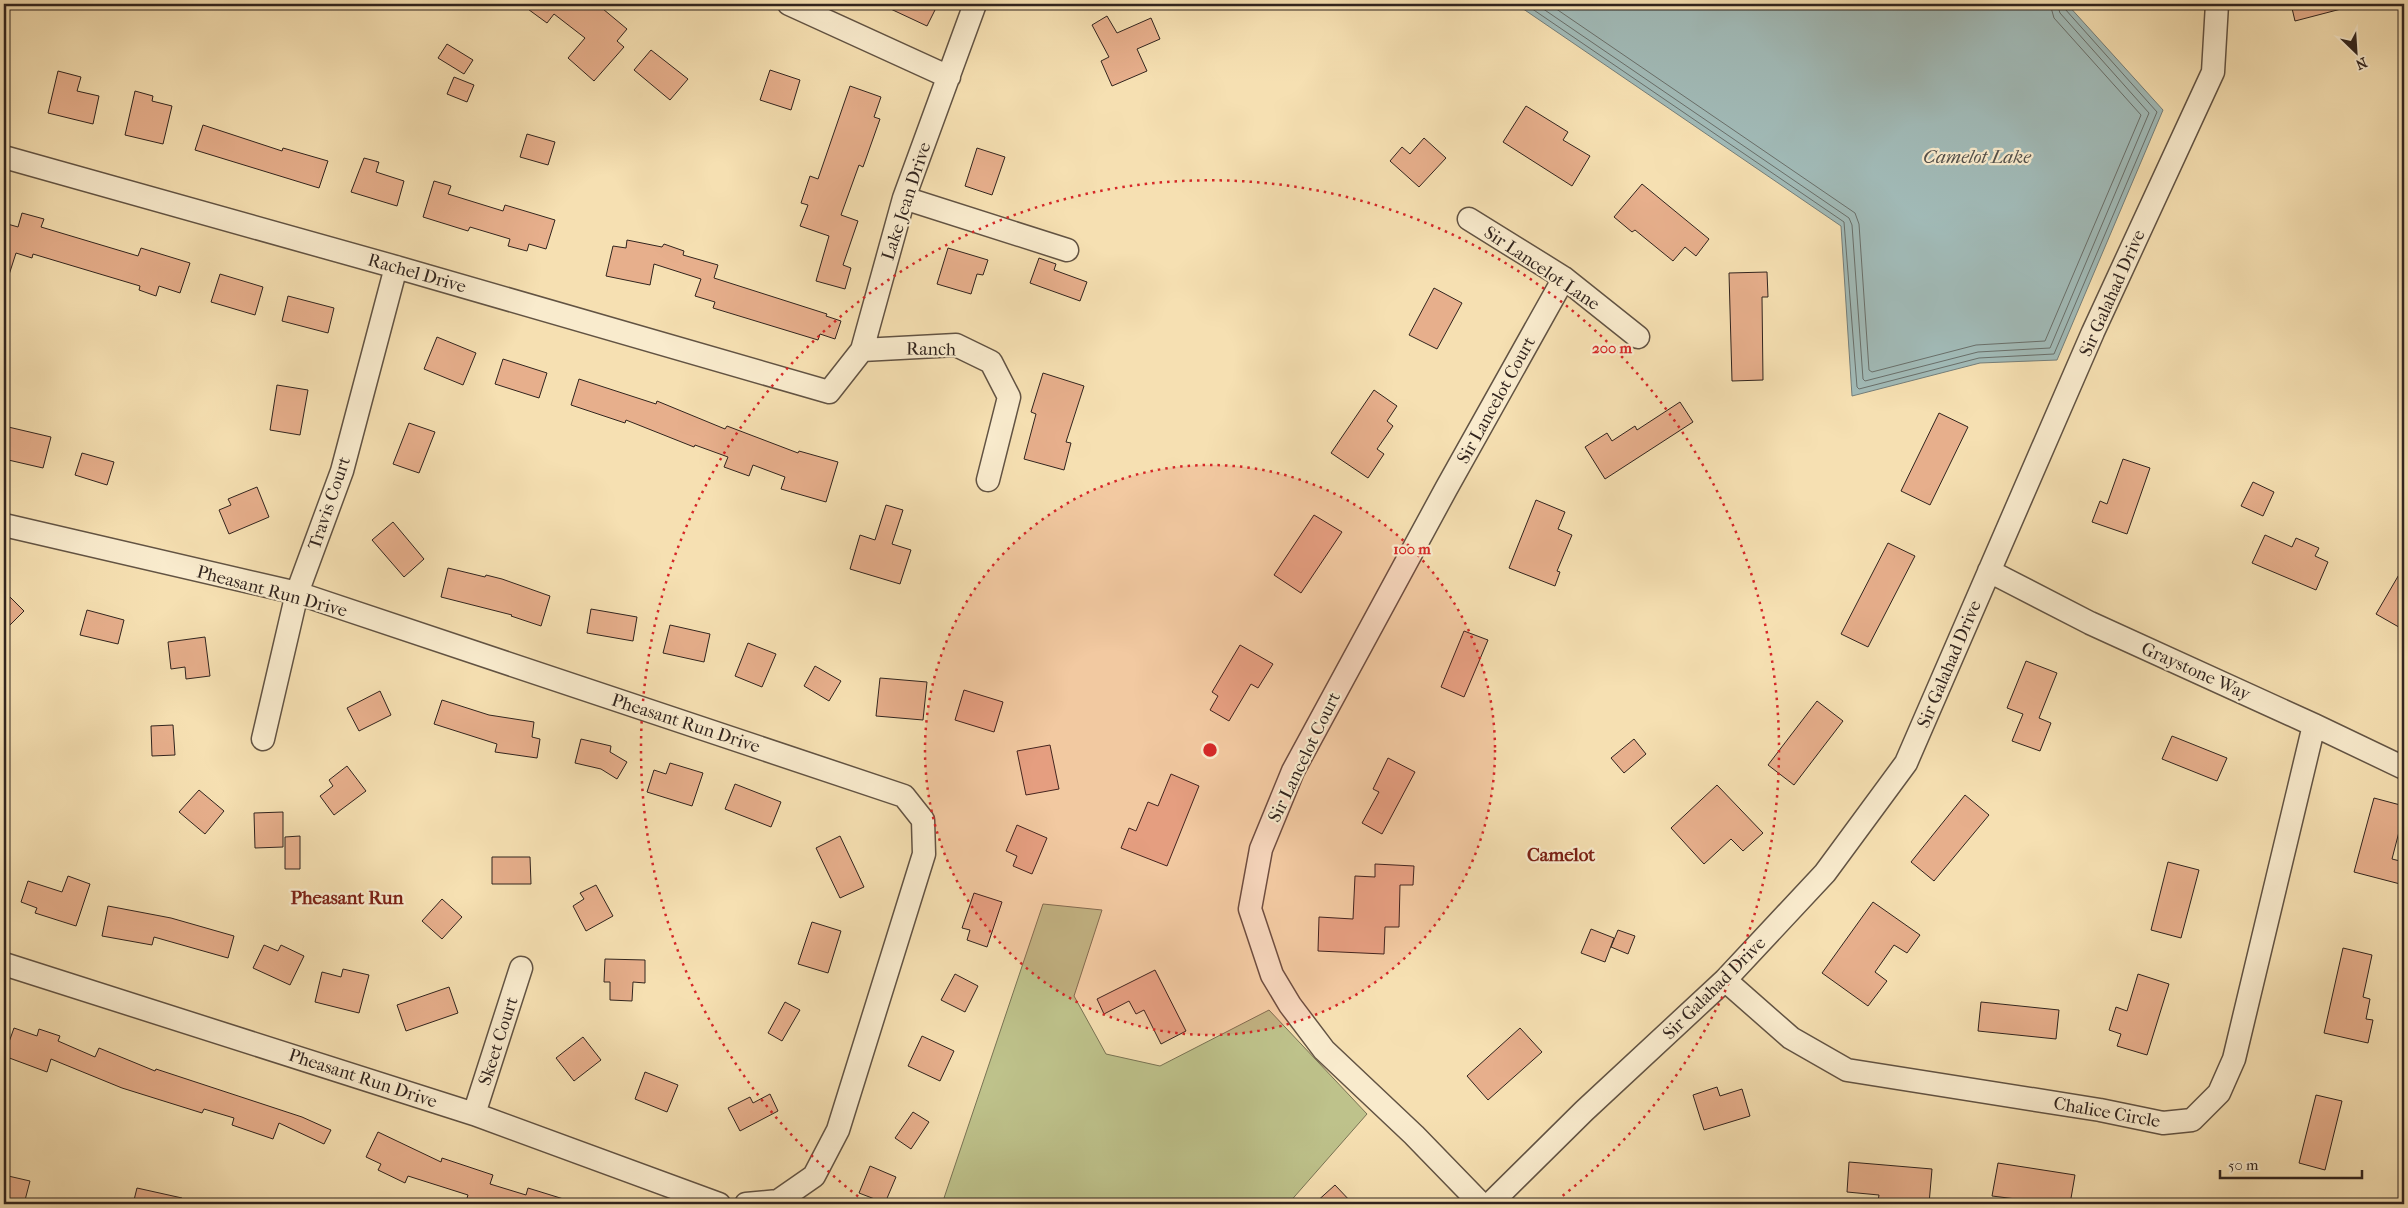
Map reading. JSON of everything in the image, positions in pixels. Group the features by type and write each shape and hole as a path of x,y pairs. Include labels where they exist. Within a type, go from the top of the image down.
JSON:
{"street":[{"path":"789,4 949,77"},
{"name":"Lake Jean Drive","path":"829,392 862,350 904,198 975,4"},
{"name":"Sir Galahad Drive","path":"1490,1204 1584,1111 1725,980 1825,873 1906,763 2093,332 2212,72 2217,4"},
{"name":"Rachel Drive","path":"4,157 396,267 829,392"},
{"path":"904,198 1068,250"},
{"name":"Sir Lancelot Lane","path":"1469,219 1564,278 1638,336"},
{"name":"Travis Court","path":"263,738 297,593 342,472 396,267"},
{"name":"Sir Lancelot Court","path":"1481,1204 1414,1135 1324,1050 1290,1005 1272,975 1250,909 1261,848 1293,771 1446,489 1564,278"},
{"name":"Ranch","path":"862,350 956,346 991,362 1009,397 988,480"},
{"name":"Pheasant Run Drive","path":"4,525 297,593 904,796 923,820 924,854 838,1130 814,1176 778,1200 746,1204"},
{"name":"Graystone Way","path":"1989,571 2090,624 2314,725 2404,768"},
{"name":"Chalice Circle","path":"1725,980 1791,1038 1847,1070 2091,1109 2163,1123 2192,1120 2219,1093 2234,1059 2314,725"},
{"name":"Pheasant Run Drive","path":"4,964 474,1114 719,1204"},
{"name":"Skeet Court","path":"474,1114 522,968"}],"green space":[{"path":"1043,904 1102,910 1074,996 1106,1054 1160,1066 1269,1010 1367,1114 1288,1204 942,1204"}],"water":[{"name":"Camelot Lake","path":"1516,4 2067,4 2163,110 2057,360 1980,363 1852,396 1841,226"}],"building":[{"path":"521,4 597,4 627,29 617,41 624,47 594,81 568,58 585,38 554,14 547,23"},
{"path":"880,4 938,4 927,26"},
{"path":"2291,4 2340,4 2341,9 2295,21"},
{"path":"1107,16 1117,33 1151,18 1160,39 1137,49 1147,71 1112,86 1101,61 1109,57 1092,25"},
{"path":"447,44 473,60 464,74 438,58"},
{"path":"651,50 688,79 670,100 634,70"},
{"path":"770,70 800,80 791,110 760,100"},
{"path":"58,71 81,77 77,91 99,96 93,124 48,113"},
{"path":"454,77 474,85 467,102 447,94"},
{"path":"850,86 881,97 874,117 880,119 863,167 859,165 841,215 858,221 843,265 851,268 845,289 816,281 829,236 800,226 808,205 801,203 810,176 818,179"},
{"path":"135,91 153,96 152,101 172,106 163,144 125,135"},
{"path":"1526,106 1568,132 1563,140 1590,156 1572,186 1503,142"},
{"path":"203,125 282,151 283,148 328,161 319,188 195,150"},
{"path":"527,134 555,142 548,165 520,157"},
{"path":"1424,138 1446,158 1419,187 1390,161 1402,147 1410,154"},
{"path":"977,148 1005,157 992,195 965,186"},
{"path":"364,158 379,162 376,172 404,181 397,206 351,192"},
{"path":"434,181 451,186 448,194 503,211 505,205 555,220 546,249 529,244 527,251 508,246 510,239 470,227 468,231 423,217"},
{"path":"1642,184 1709,239 1696,256 1685,247 1673,261 1635,230 1632,232 1614,217"},
{"path":"22,213 44,219 41,227 138,256 141,248 190,263 180,293 159,286 156,296 139,290 140,286 33,254 32,258 16,253 7,281 4,280 4,223 18,227"},
{"path":"627,240 662,247 664,244 684,251 683,255 718,265 714,278 827,314 826,316 841,321 835,339 820,334 818,340 713,308 715,302 695,296 701,279 654,264 650,285 606,276 613,246 626,248"},
{"path":"948,248 988,260 983,275 977,274 971,294 937,284"},
{"path":"1039,258 1056,264 1054,270 1087,282 1080,301 1030,283"},
{"path":"1767,272 1768,297 1762,297 1763,380 1732,381 1729,273"},
{"path":"220,274 263,287 255,315 211,302"},
{"path":"1434,288 1462,303 1437,349 1409,335"},
{"path":"288,296 334,308 328,333 282,321"},
{"path":"437,337 476,353 463,385 424,369"},
{"path":"503,359 547,373 539,398 495,384"},
{"path":"1043,373 1084,386 1066,442 1071,443 1064,470 1024,459 1036,414 1031,412"},
{"path":"579,379 656,404 657,401 725,429 727,426 798,453 799,451 838,462 826,502 781,489 785,477 753,465 749,476 724,467 728,457 695,445 694,447 626,420 625,423 571,405"},
{"path":"277,385 308,390 300,435 270,430"},
{"path":"1374,390 1397,406 1387,421 1393,426 1377,449 1384,454 1368,478 1331,453"},
{"path":"1680,402 1693,422 1605,479 1585,447 1607,433 1612,441 1635,426 1637,430"},
{"path":"1939,413 1968,427 1930,505 1901,491"},
{"path":"409,423 435,432 419,473 393,464"},
{"path":"4,426 51,437 43,468 4,459"},
{"path":"82,453 114,462 107,485 75,475"},
{"path":"2123,459 2150,468 2127,534 2092,522 2100,501 2107,504"},
{"path":"2253,482 2274,492 2263,516 2241,506"},
{"path":"257,487 269,517 229,534 219,510 231,505 228,499"},
{"path":"1536,500 1565,512 1558,529 1572,535 1557,571 1560,572 1555,586 1509,568"},
{"path":"886,505 903,510 892,544 911,550 900,584 850,569 860,535 875,540"},
{"path":"1314,515 1342,532 1301,593 1274,575"},
{"path":"393,522 424,559 404,577 372,540"},
{"path":"2265,535 2292,547 2296,538 2319,548 2315,556 2328,562 2316,590 2252,563"},
{"path":"1888,543 1915,556 1868,647 1841,634"},
{"path":"2404,566 2404,630 2376,614"},
{"path":"448,568 502,579 550,596 541,626 512,615 441,597"},
{"path":"4,591 24,611 4,631"},
{"path":"591,609 637,617 633,641 587,633"},
{"path":"87,610 124,620 118,644 80,635"},
{"path":"670,625 710,634 704,662 663,653"},
{"path":"1464,631 1488,640 1464,697 1441,687"},
{"path":"205,637 210,676 186,679 185,667 171,669 168,642"},
{"path":"748,643 776,654 762,687 735,676"},
{"path":"1240,645 1273,664 1258,688 1251,684 1229,721 1210,710 1218,696 1212,692"},
{"path":"2026,661 2057,673 2039,718 2051,723 2040,751 2012,741 2023,714 2007,708"},
{"path":"815,666 841,681 829,701 804,686"},
{"path":"880,678 927,682 923,720 876,716"},
{"path":"964,690 1003,702 994,732 955,720"},
{"path":"380,691 391,715 359,731 347,708"},
{"path":"442,700 489,715 534,722 532,737 540,739 537,758 495,752 497,744 434,724"},
{"path":"1817,701 1843,721 1794,785 1768,765"},
{"path":"173,725 175,755 152,756 151,726"},
{"path":"2172,736 2227,758 2217,781 2162,759"},
{"path":"581,739 611,746 610,752 627,762 617,779 601,769 575,763"},
{"path":"1634,739 1646,754 1624,773 1611,758"},
{"path":"1050,745 1059,789 1026,795 1017,751"},
{"path":"1388,758 1415,772 1382,834 1362,823 1379,792 1373,789"},
{"path":"670,763 703,773 692,806 647,792 654,770 666,774"},
{"path":"347,766 366,791 334,815 320,796 333,786 329,780"},
{"path":"1171,774 1199,786 1167,866 1121,848 1129,828 1136,831 1148,802 1158,806"},
{"path":"735,784 781,802 771,827 725,809"},
{"path":"1717,785 1763,833 1743,851 1731,839 1704,864 1671,828"},
{"path":"199,790 224,811 205,834 179,812"},
{"path":"1965,795 1989,815 1934,881 1911,862"},
{"path":"2374,798 2404,806 2404,829 2400,828 2392,859 2404,862 2404,885 2354,872"},
{"path":"283,812 283,847 255,848 254,813"},
{"path":"1017,825 1047,838 1032,874 1013,866 1017,856 1006,851"},
{"path":"300,836 300,869 285,869 285,837"},
{"path":"840,836 864,887 840,898 816,848"},
{"path":"492,857 530,857 531,884 492,884"},
{"path":"2168,862 2199,870 2181,938 2151,930"},
{"path":"1375,864 1414,866 1413,885 1400,885 1399,927 1385,927 1384,954 1318,951 1319,917 1353,919 1355,876 1375,877"},
{"path":"68,876 90,884 76,926 35,913 37,908 21,902 28,881 62,892"},
{"path":"596,885 613,916 586,931 573,906 584,899 580,893"},
{"path":"974,893 1002,902 987,947 967,940 970,930 962,928"},
{"path":"442,899 462,917 442,939 422,921"},
{"path":"1873,902 1920,935 1907,953 1894,945 1875,972 1887,981 1868,1006 1822,973"},
{"path":"108,906 171,918 234,936 228,958 154,937 152,945 102,936"},
{"path":"812,922 841,931 828,973 798,964"},
{"path":"1591,929 1614,938 1605,962 1581,953"},
{"path":"1618,930 1635,936 1628,954 1611,947"},
{"path":"264,945 278,951 281,945 304,956 290,985 253,968"},
{"path":"2343,948 2372,955 2363,997 2370,999 2366,1019 2373,1020 2368,1043 2324,1033"},
{"path":"605,959 645,960 645,983 633,982 632,1001 610,1000 610,982 604,982"},
{"path":"343,969 369,975 359,1013 315,1002 322,972 341,977"},
{"path":"1155,970 1186,1031 1161,1044 1144,1010 1136,1014 1129,1001 1104,1014 1097,999"},
{"path":"955,974 978,986 965,1012 941,1000"},
{"path":"2138,974 2169,984 2147,1055 2117,1046 2121,1034 2109,1030 2116,1007 2127,1011"},
{"path":"449,987 458,1013 406,1031 397,1005"},
{"path":"785,1002 800,1010 782,1041 768,1033"},
{"path":"1981,1002 2059,1010 2056,1039 1978,1031"},
{"path":"14,1028 37,1036 39,1029 60,1036 58,1041 95,1057 99,1048 155,1071 156,1069 302,1117 331,1130 324,1144 279,1123 273,1139 232,1125 234,1118 204,1109 202,1113 122,1088 51,1059 47,1072 4,1056"},
{"path":"1520,1028 1542,1052 1488,1100 1467,1076"},
{"path":"922,1036 954,1051 940,1081 908,1066"},
{"path":"583,1037 601,1060 574,1081 556,1058"},
{"path":"645,1072 678,1085 667,1112 635,1099"},
{"path":"1717,1087 1720,1096 1742,1089 1750,1116 1704,1130 1693,1095"},
{"path":"770,1094 778,1111 740,1131 728,1108 750,1097 753,1103"},
{"path":"2316,1095 2342,1101 2325,1170 2299,1163"},
{"path":"913,1112 929,1122 911,1149 895,1138"},
{"path":"378,1132 441,1162 442,1158 493,1175 490,1184 526,1195 528,1188 570,1201 570,1204 465,1204 468,1195 408,1176 405,1183 378,1170 381,1164 366,1157"},
{"path":"1849,1162 1932,1169 1929,1204 1878,1201 1879,1195 1847,1192"},
{"path":"1998,1163 2075,1175 2070,1204 2034,1199 2033,1204 2015,1204 2016,1199 1992,1196"},
{"path":"870,1166 896,1177 885,1203 859,1193"},
{"path":"4,1175 30,1181 24,1204 4,1202"},
{"path":"1335,1185 1353,1204 1314,1204"},
{"path":"137,1188 182,1198 181,1204 133,1204"}],"district":[{"name":"Camelot","path":"1561,854"},
{"name":"Pheasant Run","path":"347,897"}]}
